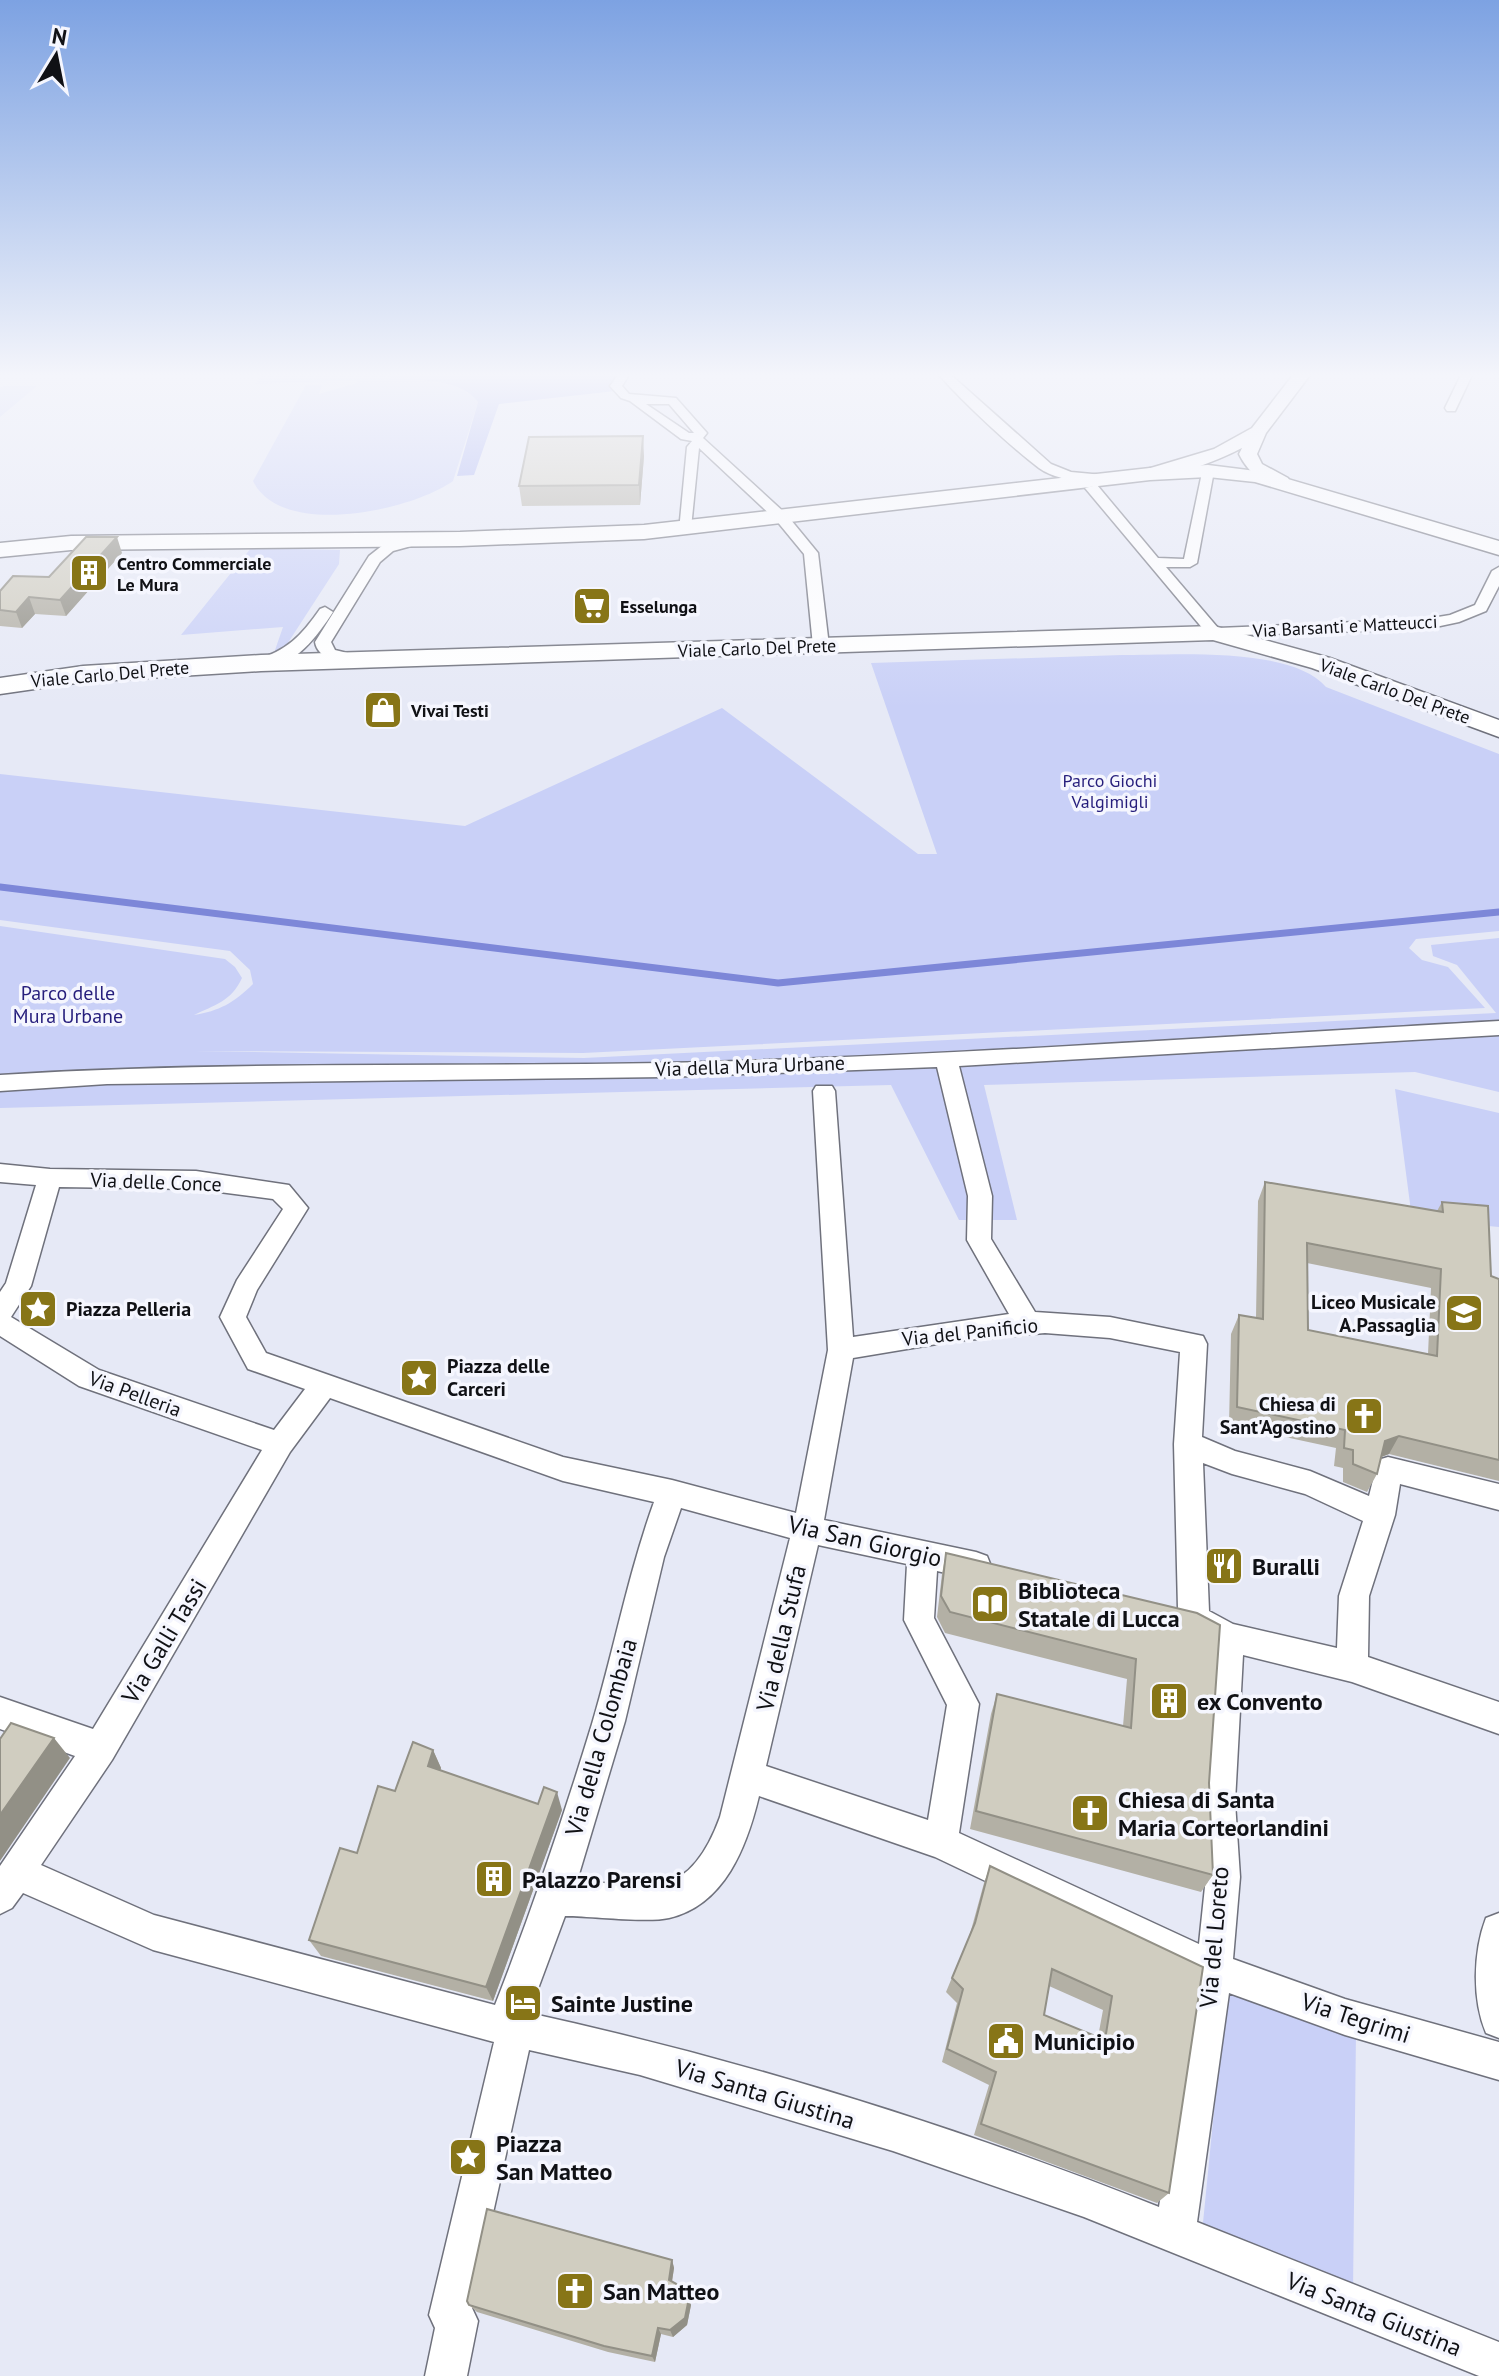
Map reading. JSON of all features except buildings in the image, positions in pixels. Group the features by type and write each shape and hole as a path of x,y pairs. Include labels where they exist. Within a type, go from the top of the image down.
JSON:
{"main road":[{"path":"0,550 93,542 587,535 781,517 985,486"},
{"path":"1294,486 1499,551"},
{"name":"Viale Carlo Del Prete","path":"0,686 83,674 261,663 1214,633 1321,663 1499,729"}],"street":[{"path":"684,528 689,486"},
{"path":"747,486 781,517 811,553 821,646"},
{"path":"1099,486 1214,633"},
{"path":"1156,562 1190,563 1205,486"},
{"path":"364,660 330,654 324,649 323,642 374,559 388,548 421,539"},
{"path":"261,663 288,656 304,644 352,570 358,553 355,549 318,540"},
{"name":"Via Barsanti e Matteucci","path":"1214,633 1440,622 1481,608 1499,571"},
{"name":"Via Barsanti e Matteucci","path":"1321,663 1319,645 1334,635 1447,627 1479,618 1499,605"},
{"name":"Via della Mura Urbane","path":"0,1083 107,1076 665,1070 946,1059 1499,1028"},
{"path":"946,1059 980,1196 979,1240 1027,1322"},
{"name":"Via della Stufa","path":"554,1898 668,1901 695,1886 724,1852 748,1776 807,1529 841,1350 824,1091"},
{"name":"Via delle Conce","path":"0,1173 50,1178 196,1180 280,1191 296,1208 246,1287 233,1317 257,1361 325,1384"},
{"path":"0,1312 18,1286 50,1178"},
{"name":"Via del Panificio","path":"841,1350 942,1332 1027,1322 1129,1330 1194,1344 1188,1444"},
{"name":"Via Pelleria","path":"0,1323 89,1378 280,1444"},
{"name":"Via Galli Tassi","path":"8,1884 100,1748 280,1444 325,1384"},
{"name":"Via San Giorgio","path":"325,1384 429,1425 563,1469 672,1493 807,1529 998,1571"},
{"path":"1194,1618 1188,1444 1232,1462 1310,1483 1380,1515"},
{"path":"1352,1667 1354,1596 1380,1515 1388,1469 1499,1497"},
{"name":"Via della Colombaia","path":"446,2376 457,2321 450,2315 511,2026 609,1721 649,1557 672,1493"},
{"path":"923,1553 919,1620 963,1704 941,1842"},
{"path":"1164,1611 1194,1618 1228,1637 1352,1667 1499,1718"},
{"name":"Via del Loreto","path":"1175,2235 1214,1970 1223,1877 1218,1802 1228,1637"},
{"path":"0,1713 100,1748"},
{"name":"Via Tegrimi","path":"748,1776 941,1842 1214,1970 1345,2017 1499,2061"},
{"name":"Via Santa Giustina","path":"8,1884 153,1932 305,1971 468,2018 640,2056 893,2132 1084,2197 1499,2363"},
{"path":"1499,1931 1494,1984 1499,2020"}],"green space":[{"path":"257,486 444,486 408,502 348,514 290,510 268,499"},
{"path":"251,548 340,550 339,564 282,652 273,656 283,627 181,635"},
{"path":"1200,654 1260,659 1287,665 1310,674 1326,687 1499,754 1499,931 1416,939 1409,948 1422,960 1448,967 1485,1008 583,1053 194,1051 584,1058 1496,1013 1457,965 1433,956 1431,945 1499,938 1499,1092 1415,1072 984,1085 1017,1220 959,1220 891,1085 0,1108 0,926 225,959 242,978 238,986 221,1002 194,1015 226,1005 253,984 250,970 230,951 0,920 0,774 465,826 722,708 918,854 937,854 871,663"},
{"path":"1395,1089 1499,1113 1499,1227 1412,1219"},
{"path":"1226,1989 1356,2032 1353,2291 1202,2233"}],"waterway":[{"path":"0,887 778,983 1499,912"}],"place":[{"name":"Centro Commerciale Le Mura","path":"89,573"},
{"name":"Esselunga","path":"592,606"},
{"name":"Vivai Testi","path":"383,710"},
{"name":"Piazza Pelleria","path":"38,1309"},
{"name":"Liceo Musicale A.Passaglia","path":"1464,1313"},
{"name":"Piazza delle Carceri","path":"419,1378"},
{"name":"Chiesa di Sant'Agostino","path":"1364,1416"},
{"name":"Buralli","path":"1224,1566"},
{"name":"Biblioteca Statale di Lucca","path":"990,1604"},
{"name":"ex Convento","path":"1169,1701"},
{"name":"Chiesa di Santa Maria Corteorlandini","path":"1090,1813"},
{"name":"Palazzo Parensi","path":"494,1879"},
{"name":"Sainte Justine","path":"523,2003"},
{"name":"Municipio","path":"1006,2041"},
{"name":"Piazza San Matteo","path":"468,2157"},
{"name":"San Matteo","path":"575,2291"}],"park label":[{"name":"Parco Giochi Valgimigli","path":"1110,790"},
{"name":"Parco delle Mura Urbane","path":"68,1004"}]}
